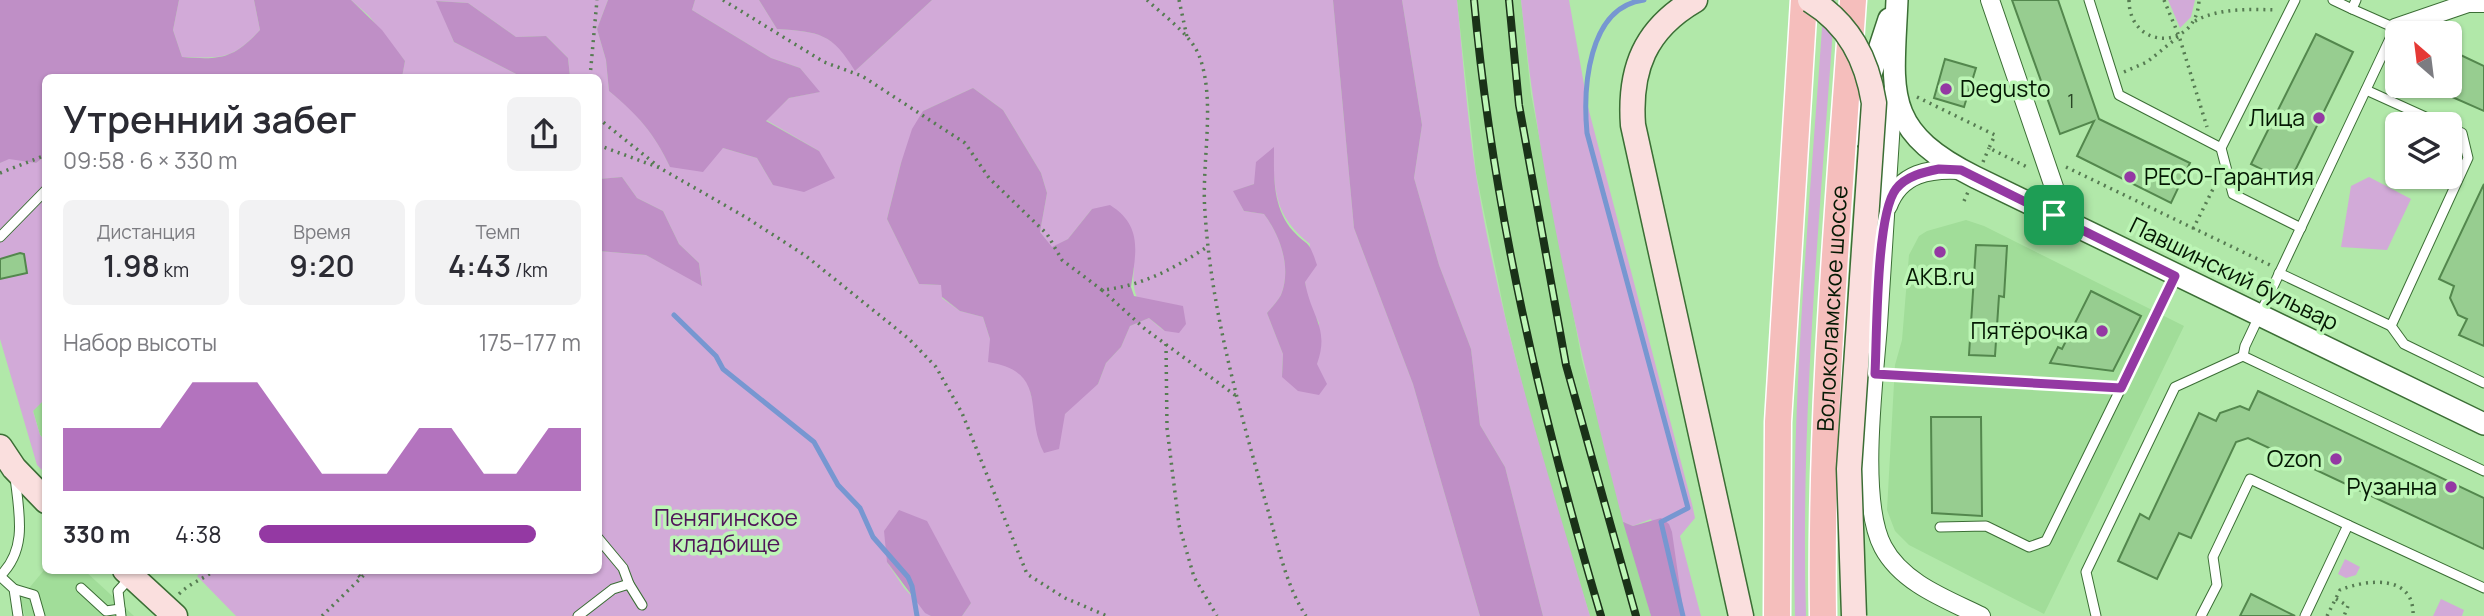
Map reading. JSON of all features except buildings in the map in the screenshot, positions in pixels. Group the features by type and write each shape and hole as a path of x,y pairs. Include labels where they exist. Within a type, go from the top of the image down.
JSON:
{"main road":[{"path":"1695,0 1660,27 1644,51 1632,81 1633,125 1741,616"},
{"name":"Волоколамское шоссе","path":"1777,616 1778,422 1804,0"},
{"path":"1810,0 1834,17 1855,43 1870,78 1874,103 1849,469 1854,616"},
{"name":"Волоколамское шоссе","path":"1823,616 1822,525 1828,370 1853,0"},
{"path":"0,447 14,468 42,497"},
{"path":"130,574 178,605"}],"street":[{"path":"1842,160 1896,0"},
{"name":"Павшинский бульвар","path":"1896,0 1899,89 1903,120 1915,136 2054,215 2484,424"},
{"path":"1990,0 2055,190 2054,215"},
{"path":"2416,21 2473,2"},
{"path":"1899,89 1885,212 1869,493 1872,518 1883,547 1895,565 1916,583 1981,616"},
{"path":"1885,212 1892,195 1910,178 1939,169 1971,168"}],"lane":[{"path":"2089,0 2119,95 2217,146 2225,163 2233,194 2301,228"},
{"path":"2217,146 2295,0"},
{"path":"2333,0 2354,4 2385,22"},
{"path":"2096,616 2087,572 2175,387 2243,356 2259,316 2385,49"},
{"path":"2366,90 2415,112"},
{"path":"2462,133 2468,158 2462,171"},
{"path":"2391,326 2454,189"},
{"path":"0,237 42,194"},
{"path":"2280,271 2391,326 2404,344 2484,383"},
{"path":"1940,527 1986,526 2029,547 2046,541 2175,276"},
{"path":"2243,356 2484,471"},
{"path":"1875,374 2121,388"},
{"path":"14,468 20,545 12,563 0,576 14,589 34,595 40,616"},
{"path":"2201,616 2217,585 2213,557 2250,479 2484,588"},
{"path":"2305,616 2348,525"},
{"path":"602,543 623,568 642,605"},
{"path":"81,588 106,611 121,613 118,591 127,574"},
{"path":"578,616 613,589 629,584"},
{"path":"14,589 19,616"}],"path":[{"path":"590,74 597,0"},
{"path":"723,0 824,62 862,76 965,143 989,178 1047,233 1062,260 1166,344 1239,398"},
{"path":"1147,0 1188,39 1200,59 1204,81 1207,247 1239,398 1289,582 1306,616"},
{"path":"1179,0 1188,39"},
{"path":"2129,0 2133,19 2148,35 2169,38 2179,36"},
{"path":"2164,0 2217,146"},
{"path":"2195,21 2199,0"},
{"path":"2111,75 2147,62 2195,21 2206,15 2243,9 2278,11 2287,15"},
{"path":"1899,89 1995,135 1989,148 1971,168"},
{"path":"602,121 660,168 806,256 909,339 936,368 962,413 1027,574 1065,598 1107,616"},
{"path":"602,146 660,168"},
{"path":"1989,148 2039,173"},
{"path":"0,173 42,157"},
{"path":"2054,162 2280,271"},
{"path":"2193,229 2225,163"},
{"path":"1102,290 1123,288 1169,272 1207,247"},
{"path":"1166,344 1167,428 1179,525 1194,577 1217,616"},
{"path":"178,605 188,584 201,581 210,574"},
{"path":"358,574 361,578"},
{"path":"322,616 365,574"},
{"path":"2329,615 2340,590 2353,585 2383,582 2409,594 2413,616"},
{"path":"2336,600 2348,606 2344,615 2350,616"}],"shaded area":[{"path":"0,0 179,0 173,30 182,57 207,58 226,56 234,52 260,30 254,0 351,0 382,30 405,61 403,74 42,74 42,158 36,163 9,159 0,163"},
{"path":"608,0 695,0 692,10 771,58 800,68 820,92 789,98 766,121 819,151 835,178 804,192 773,185 757,158 723,148 703,172 670,167 644,125 609,91 606,60 597,29"},
{"path":"759,0 932,0 855,71 839,49 824,37 804,31 777,29"},
{"path":"1333,0 1402,0 1422,125 1414,178 1439,265 1471,349 1480,425 1505,467 1543,616 1480,616 1413,384 1354,228"},
{"path":"1457,0 1521,0 1531,94 1582,360 1651,616 1590,616 1538,448 1506,320 1476,173"},
{"path":"436,1 468,3 516,37 546,36 568,58 570,74 516,74 454,42"},
{"path":"973,88 1003,110 1041,173 1047,193 1040,232 1052,247 1068,239 1092,209 1110,205 1128,222 1135,241 1131,287 1134,296 1183,306 1186,324 1179,333 1165,331 1149,318 1130,326 1121,347 1106,363 1098,384 1065,414 1059,449 1044,453 1038,438 1027,385 1020,375 1007,367 988,362 990,339 983,317 960,311 942,297 941,285 919,284 887,219 912,129 923,111"},
{"path":"1274,147 1276,191 1281,212 1293,231 1310,247 1317,265 1305,282 1320,331 1317,364 1327,384 1319,395 1298,391 1282,377 1283,354 1267,313 1280,297 1284,285 1283,252 1264,214 1244,211 1233,191 1254,184 1256,162"},
{"path":"622,177 637,198 663,211 679,244 699,263 702,286 646,255 602,251 602,179"},
{"path":"1966,220 1984,226 2184,326 2044,614 1909,545 1895,531 1887,510 1895,365 1902,340 1909,255 1919,236 1927,231"},
{"path":"42,402 42,437 40,435 33,410"},
{"path":"899,510 927,521 971,603 962,616 931,616 925,613 887,562 884,531"},
{"path":"1661,518 1669,524 1672,532 1684,616 1651,616 1623,522 1633,526"},
{"path":"42,573 88,574 134,616 25,616 20,599"}],"green space":[{"path":"179,0 254,0 260,30 242,47 226,55 182,57 173,30"},
{"name":"Пенягинское кладбище","path":"351,0 608,0 597,29 606,60 609,91 644,125 670,167 723,148 757,158 773,185 819,151 766,120 789,98 819,92 800,68 771,58 692,10 695,0 759,0 777,29 804,31 824,37 840,48 856,70 932,0 1333,0 1354,228 1413,384 1480,616 962,616 971,603 887,562 904,588 931,616 236,616 197,576 199,574 602,574 602,251 646,255 702,285 699,263 679,244 663,211 637,198 622,177 602,179 602,74 570,74 568,58 546,36 516,37 468,3 437,1 454,42 516,74 403,74 405,61 369,16","holes":["973,88 1003,110 1041,173 1047,193 1040,232 1052,248 1068,239 1092,209 1134,268 1134,288 1140,303 1164,331 1149,318 1130,326 1121,347 1106,363 1098,384 1079,398 1039,443 1038,422 1027,379 1010,365 990,339 983,317 960,311 942,298 942,285 919,284 887,219 901,163 923,111","1273,148 1278,201 1283,212 1298,234 1310,244 1305,282 1308,303 1319,323 1317,364 1282,377 1283,354 1267,313 1280,297 1284,285 1283,252 1264,214 1244,211 1234,191 1254,184"]},
{"path":"1402,0 1457,0 1473,153 1498,286 1541,452 1590,616 1543,616 1505,467 1480,425 1471,349 1439,265 1414,178 1422,125"},
{"path":"1521,0 1569,0 1588,107 1695,518 1680,536 1701,616 1684,616 1679,593 1651,519 1633,526 1623,522 1562,263 1538,132"},
{"path":"1824,0 1835,0 1809,385 1806,616 1795,616 1798,385"},
{"path":"2168,0 2195,0 2191,17 2180,28"},
{"path":"9,158 36,163 42,158 42,402 33,411 42,437 42,470 37,465 0,339 0,163"},
{"path":"2369,177 2385,185 2385,189 2392,189 2411,199 2387,250 2341,247 2351,186"},
{"path":"2345,559 2360,567 2356,575 2346,578 2338,574"},
{"path":"2441,599 2464,610 2462,616 2433,616"}],"waterway":[{"path":"1644,0 1625,6 1610,18 1600,34 1588,74 1587,133 1688,508 1661,522 1683,616"},
{"path":"674,315 716,356 723,369 814,442 838,485 860,508 873,537 908,577 917,616"}],"railway":[{"path":"1474,0 1493,156 1522,311 1539,388 1601,616"},
{"path":"1509,0 1519,105 1566,365 1636,616"}],"place":[{"name":"Degusto","path":"1946,89"},
{"name":"Лица","path":"2319,118"},
{"name":"РЕСО-Гарантия","path":"2130,177"},
{"name":"AKB.ru","path":"1940,252"},
{"name":"Пятёрочка","path":"2102,331"},
{"name":"Ozon","path":"2336,459"},
{"name":"Рузанна","path":"2451,487"}],"route":[{"path":"1939,169 1961,170 2054,215 2175,276 2121,388 1875,374 1885,212 1898,186 1924,172 1939,169"}]}
